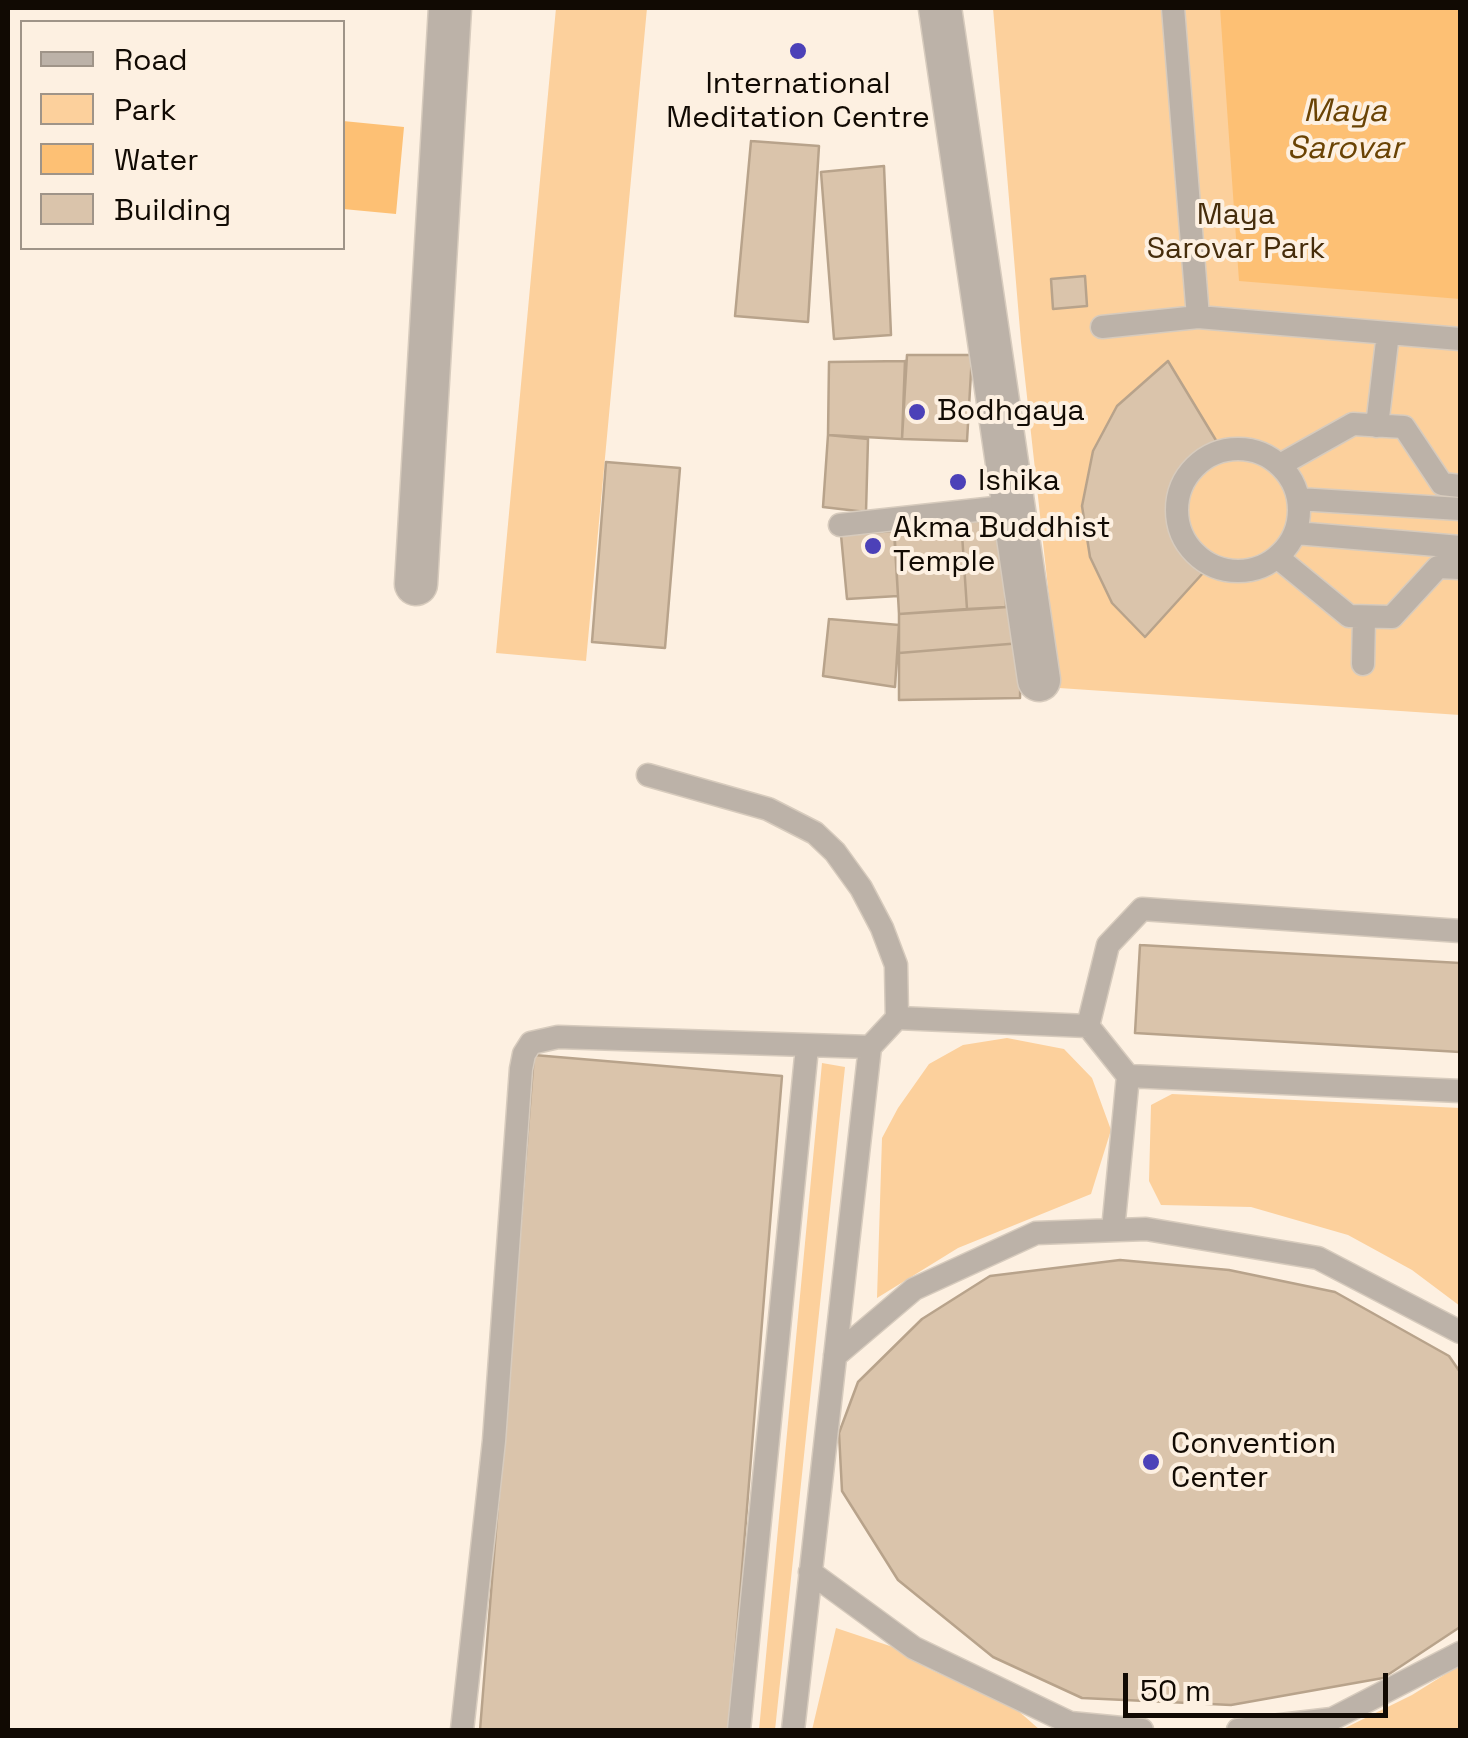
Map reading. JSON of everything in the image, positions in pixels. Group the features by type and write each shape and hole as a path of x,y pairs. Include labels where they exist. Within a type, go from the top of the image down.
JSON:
{"street":[{"path":"416,584 450,8"},
{"path":"940,8 1039,680"}],"lane":[{"path":"1173,8 1198,317"},
{"path":"1102,327 1198,317 1460,340"},
{"path":"1377,426 1388,333"},
{"path":"1280,465 1354,424 1404,427 1442,484 1460,486"},
{"path":"1237,448 1258,452 1280,465 1291,478 1298,499 1296,533 1277,557 1259,568 1238,571 1208,562 1185,541 1177,520 1177,500 1191,471 1216,452 1237,448"},
{"path":"1298,499 1460,509"},
{"path":"840,524 1013,506"},
{"path":"1296,533 1460,547"},
{"path":"1277,557 1349,616 1364,617 1392,617 1438,567 1460,568"},
{"path":"1363,664 1364,617"},
{"path":"648,775 768,809 815,833 835,852 861,888 896,965 897,1018 870,1047 792,1730"},
{"path":"1088,1026 1108,945 1142,909 1460,931"},
{"path":"897,1018 1088,1026 1128,1076 1113,1230"},
{"path":"462,1730 494,1441 524,1054 530,1043 558,1037 870,1047"},
{"path":"739,1730 807,1047"},
{"path":"1128,1076 1460,1091"},
{"path":"835,1356 914,1288 1036,1233 1113,1230 1146,1229 1318,1258 1460,1332"},
{"path":"810,1572 914,1648 1070,1723 1142,1730"},
{"path":"1238,1730 1332,1719 1460,1653"}],"green space":[{"path":"556,8 647,8 586,661 496,653"},
{"name":"Maya Sarovar Park","path":"993,8 1460,8 1460,715 1059,688 1021,342"},
{"path":"1007,1038 1064,1049 1092,1078 1111,1130 1091,1194 958,1248 877,1298 882,1138 929,1064 963,1045"},
{"path":"822,1063 845,1067 775,1730 759,1730"},
{"path":"1172,1094 1460,1108 1460,1306 1412,1270 1348,1235 1251,1207 1161,1205 1149,1181 1151,1105"},
{"path":"836,1628 896,1648 927,1668 1015,1708 1040,1730 812,1730"},
{"path":"1460,1665 1460,1730 1341,1730 1412,1695"}],"water":[{"name":"Maya Sarovar","path":"1220,8 1460,8 1460,299 1239,281"},
{"path":"345,121 404,127 396,214 345,209"}],"building":[{"path":"751,141 819,146 808,322 735,316"},
{"path":"884,166 891,335 834,339 821,172"},
{"path":"1085,276 1087,306 1053,309 1051,279"},
{"path":"907,355 972,355 967,441 902,439"},
{"path":"905,361 902,439 828,435 829,362"},
{"path":"1168,361 1217,442 1180,468 1167,503 1179,551 1203,573 1145,637 1112,603 1090,557 1082,506 1093,451 1117,406"},
{"path":"828,435 868,439 866,512 823,507"},
{"path":"606,462 680,468 665,648 592,642"},
{"path":"1004,514 1006,607 967,609 961,519"},
{"path":"961,519 967,609 899,614 894,524"},
{"path":"894,531 898,596 847,599 841,535"},
{"path":"1023,606 1021,643 899,653 899,614"},
{"path":"829,619 899,625 895,687 823,676"},
{"path":"1021,643 1020,698 899,700 899,653"},
{"path":"1140,945 1460,963 1460,1052 1135,1033"},
{"path":"534,1055 782,1076 729,1730 480,1730"},
{"name":"Convention Center","path":"1120,1260 1229,1270 1335,1292 1449,1356 1460,1372 1460,1627 1383,1678 1231,1705 1082,1698 993,1657 898,1580 842,1491 839,1433 858,1382 922,1319 990,1276"}],"place":[{"name":"International Meditation Centre","path":"798,51"},
{"name":"Bodhgaya","path":"917,412"},
{"name":"Ishika","path":"958,482"},
{"name":"Akma Buddhist Temple","path":"873,546"},
{"name":"Convention Center","path":"1151,1462"}]}
